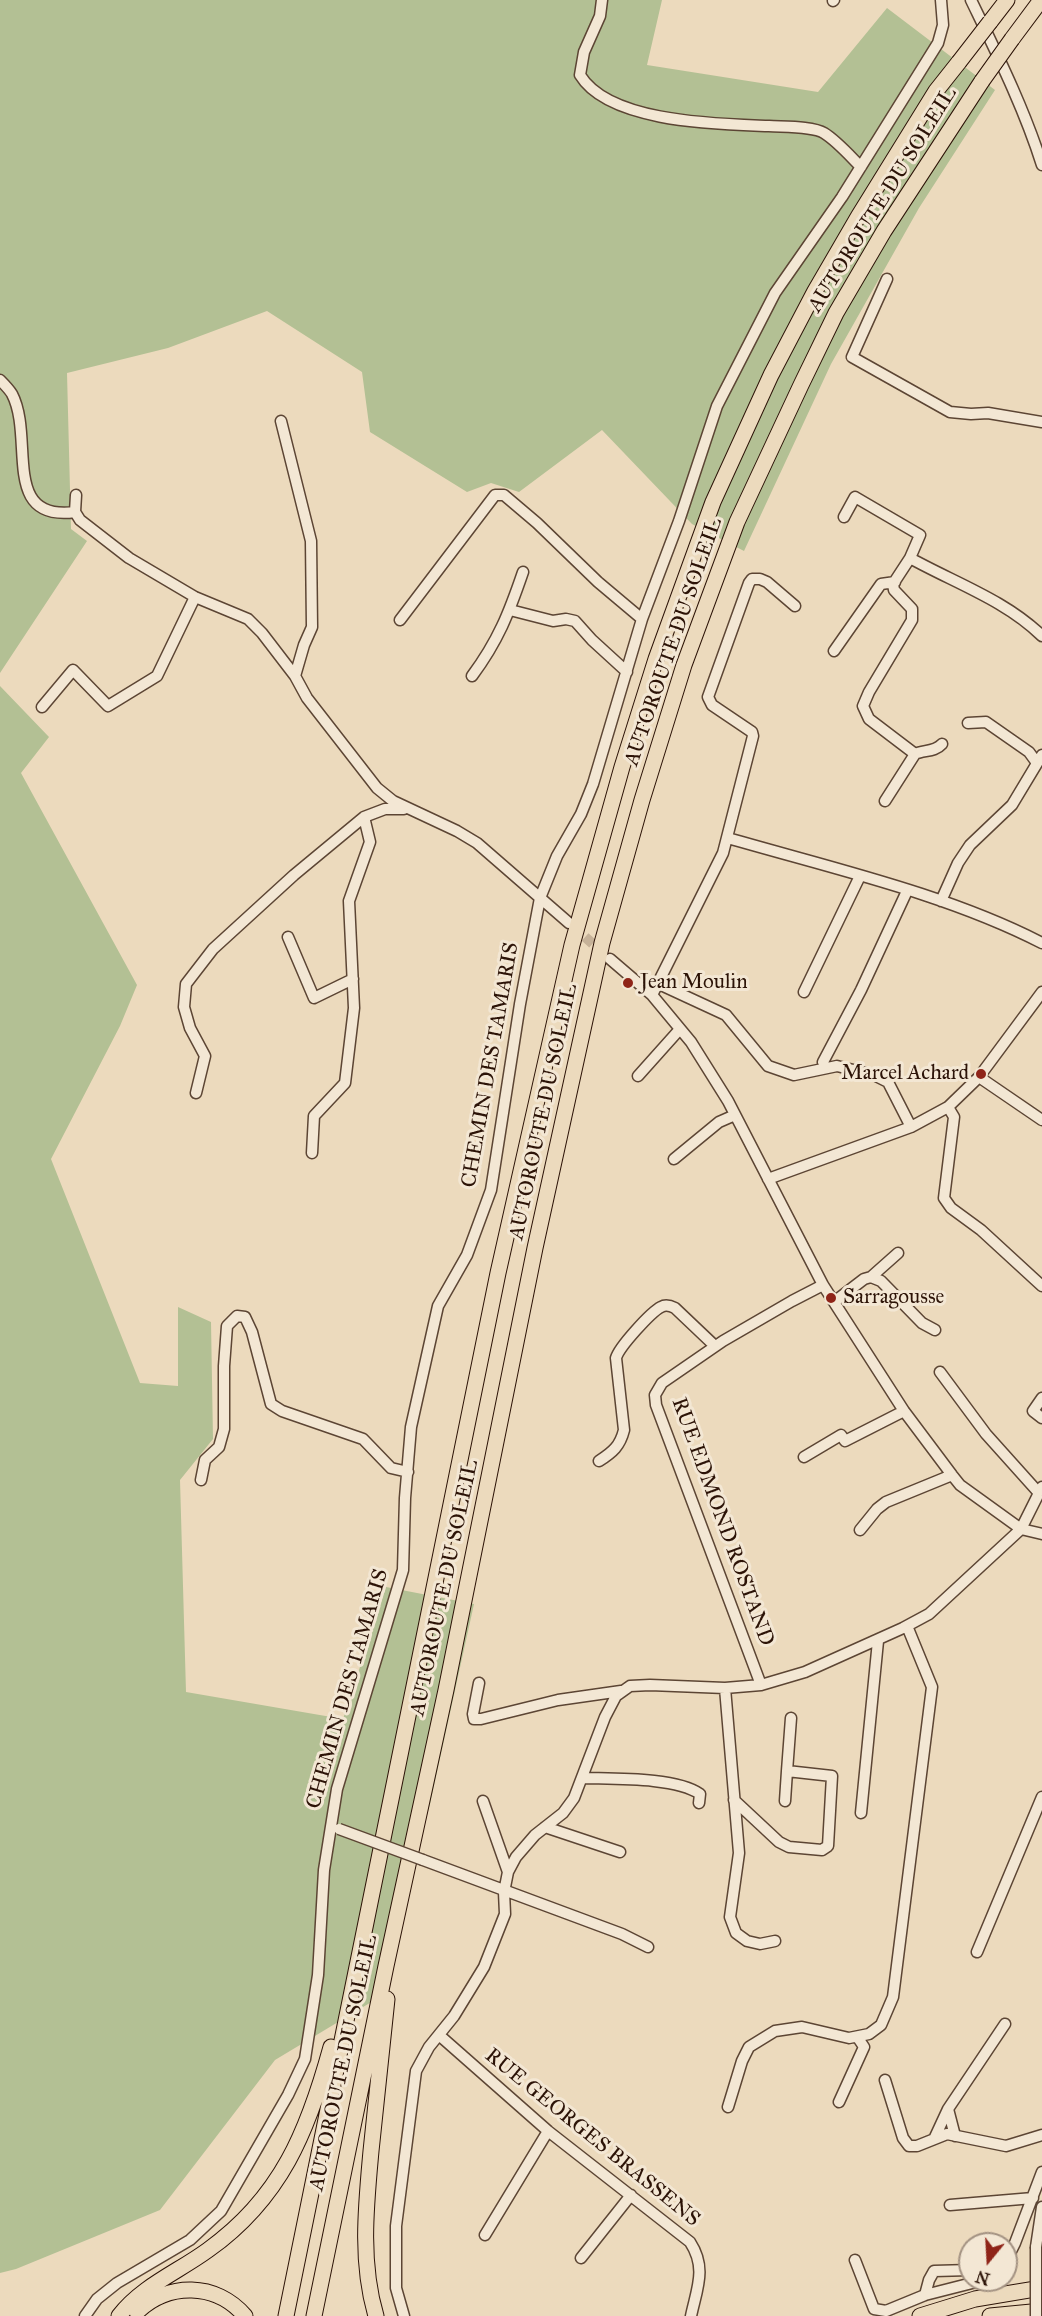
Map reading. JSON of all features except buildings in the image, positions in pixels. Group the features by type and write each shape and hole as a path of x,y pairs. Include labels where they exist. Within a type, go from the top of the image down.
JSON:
{"highway":[{"name":"AUTOROUTE DU SOLEIL","path":"286,2316 498,1273 572,945 622,767 656,659 713,502 771,375 815,291 936,91 1007,0"},
{"name":"AUTOROUTE DU SOLEIL","path":"314,2316 446,1690 535,1248 602,943 680,676 737,522 836,314 884,231 982,81 1041,0"},
{"path":"119,2316 135,2299 152,2286 188,2265 242,2222 282,2173 306,2129 317,2097 367,1911"},
{"path":"376,2316 366,2267 367,2201 378,2076 396,1919"},
{"path":"920,2316 975,2299 1042,2288"},
{"path":"133,2316 148,2302 161,2295 177,2290 194,2289 214,2293 227,2300 245,2316"},
{"path":"920,2316 988,2302 1042,2299"},
{"path":"990,2316 1042,2311"}],"street":[{"path":"602,0 600,16 584,52 580,75 587,86 605,98 653,117 722,124 792,127 823,132 861,166"},
{"name":"CHEMIN DES TAMARIS","path":"85,2316 103,2294 190,2240 221,2211 253,2159 305,2059 318,1975 324,1869 335,1827 337,1789 403,1570 411,1426 438,1306 467,1255 491,1190 520,1004 540,898 557,856 581,814 592,784 642,620 680,521 717,406 775,293 861,166 938,43 943,25 941,0"},
{"path":"971,0 1010,82 1032,134 1042,165"},
{"path":"887,279 852,357 950,412 988,413 1042,422"},
{"path":"0,380 11,392 18,414 23,474 28,496 33,504 48,513 75,512"},
{"path":"281,421 310,541 312,627 295,676"},
{"path":"76,495 75,512 80,520 129,558 195,597 248,619 262,633 295,676 308,698 377,788 393,801 477,843 569,923"},
{"path":"400,620 495,495 504,495 642,620"},
{"path":"844,517 855,497 920,535 910,558 895,582 894,590 912,609 912,620 863,706 869,719 915,754"},
{"path":"910,558 1002,605 1026,620 1042,636"},
{"path":"472,676 493,648 524,572"},
{"path":"652,995 723,853 753,736 752,732 712,705 708,697 749,583 752,579 767,582 795,606"},
{"path":"834,651 881,584 895,582"},
{"path":"42,706 73,670 108,706 157,676 195,597"},
{"path":"510,610 553,621 566,619 575,621 627,672"},
{"path":"941,901 958,864 970,845 1012,805 1040,759 986,722 968,723"},
{"path":"885,801 915,754 934,750 942,744"},
{"path":"196,1093 206,1056 190,1028 184,1007 186,984 213,949 294,875 364,818 385,808 410,809"},
{"path":"312,1153 314,1116 345,1083 354,1008 349,901 370,842 364,818"},
{"path":"728,838 941,901 1010,927 1042,943"},
{"path":"804,992 860,876"},
{"path":"823,1062 861,990 907,891"},
{"path":"288,937 314,998 353,979"},
{"path":"610,959 652,995 691,1042 735,1114 823,1286 904,1411 952,1475 960,1485 1021,1529 1042,1534"},
{"path":"658,984 726,1015 768,1066 775,1070 794,1075 837,1066 888,1082 910,1127"},
{"path":"768,1179 910,1127 948,1107 979,1077 1042,992"},
{"path":"638,1077 680,1029"},
{"path":"979,1077 1042,1120"},
{"path":"948,1107 954,1117 944,1198 951,1208 981,1230 1042,1286"},
{"path":"674,1159 719,1122 735,1114"},
{"path":"834,1302 871,1277 898,1253"},
{"path":"871,1277 881,1281 922,1323 935,1330"},
{"name":"RUE EDMOND ROSTAND","path":"761,1685 656,1405 655,1395 662,1383 715,1346 792,1301 823,1286"},
{"path":"599,1461 614,1452 621,1441 624,1430 616,1358 619,1349 662,1306 669,1305 675,1308 715,1346"},
{"path":"201,1480 205,1460 219,1447 224,1429 224,1366 227,1326 237,1316 245,1317 252,1332 271,1404 282,1411 363,1439 391,1468 408,1472"},
{"path":"479,1683 474,1719 558,1700 621,1691 630,1686 725,1688 761,1685 805,1672 878,1641 929,1614 1021,1529 1040,1489 986,1434 940,1372"},
{"path":"1042,1398 1033,1411 1042,1418"},
{"path":"804,1456 841,1435 845,1441 904,1411"},
{"path":"860,1530 876,1509 886,1502 952,1475"},
{"path":"728,2107 742,2061 749,2048 775,2031 801,2027 858,2038 869,2034 881,2025 893,1997 932,1687 907,1626"},
{"path":"861,1813 878,1641"},
{"path":"725,1688 739,1853 730,1917 736,1933 747,1941 768,1944 775,1941"},
{"path":"404,2316 396,2288 396,2226 416,2072 429,2047 469,1993 484,1967 505,1914 504,1892 508,1872 516,1857 535,1835 563,1813 574,1798 605,1716 621,1691"},
{"path":"785,1801 791,1718"},
{"path":"734,1800 779,1842 789,1848 822,1850 828,1846 830,1837 832,1776 787,1771"},
{"path":"582,1778 651,1781 690,1786 700,1794 699,1803"},
{"path":"977,1952 1042,1797"},
{"path":"483,1801 508,1872"},
{"path":"335,1827 504,1892 622,1934 648,1947"},
{"path":"545,1827 620,1852"},
{"path":"935,2137 948,2109 1005,2024"},
{"name":"RUE GEORGES BRASSENS","path":"440,2035 548,2131 690,2242 698,2254 701,2272 691,2316"},
{"path":"839,2102 864,2047 858,2038"},
{"path":"885,2080 905,2144 917,2146 946,2134 1006,2146 1042,2135"},
{"path":"948,2109 955,2136"},
{"path":"485,2235 548,2131"},
{"path":"1018,2233 1042,2172"},
{"path":"581,2258 631,2194"},
{"path":"950,2205 1033,2198"},
{"path":"1036,2316 1036,2247 1042,2207"},
{"path":"855,2260 874,2309 886,2311 925,2295 958,2287"},
{"path":"925,2295 934,2271 958,2270"}],"green space":[{"path":"0,0 662,0 647,65 818,92 887,8 995,90 919,208 831,364 744,551 692,524 602,430 519,492 491,483 467,492 370,432 362,372 267,311 168,348 67,373 71,529 87,541 0,673"},
{"path":"0,686 49,737 21,773 137,985 120,1026 51,1159 140,1383 178,1386 178,1307 211,1322 213,1439 180,1480 186,1692 343,1719 386,1587 474,1604 430,1804 378,1998 275,2060 160,2210 16,2269 0,2273"}],"tunnel":[{"path":"574,927 605,955"}],"place":[{"name":"Jean Moulin","path":"628,983"},
{"name":"Marcel Achard","path":"981,1074"},
{"name":"Sarragousse","path":"831,1298"}]}
